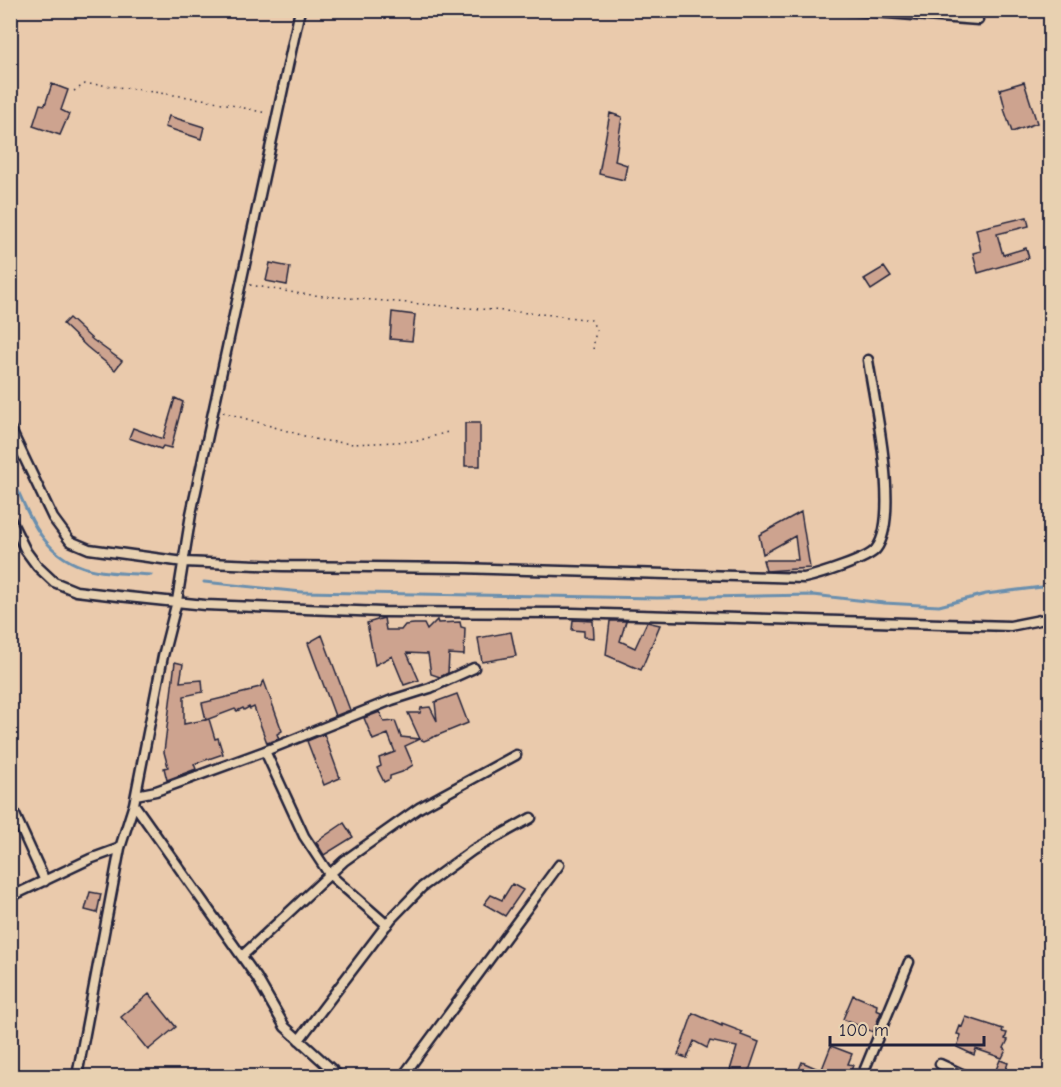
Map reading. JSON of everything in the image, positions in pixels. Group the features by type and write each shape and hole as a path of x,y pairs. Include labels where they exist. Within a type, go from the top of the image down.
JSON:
{"street":[{"path":"77,1077 120,848 135,799 163,656 177,601 191,514 300,10"},
{"path":"848,10 978,20"},
{"path":"10,428 53,518 70,541 89,549 184,561 282,566 460,568 804,578 821,575 875,552 880,543 886,522 886,475 868,360"},
{"path":"10,519 26,551 54,582 76,591 205,605 382,612 572,613 1010,626 1050,618"},
{"path":"135,799 265,751 392,700 430,688 474,668"},
{"path":"265,751 304,836 329,874 387,925"},
{"path":"242,956 344,861 419,808 516,755"},
{"path":"135,799 257,978 285,1027 339,1077"},
{"path":"10,804 45,881"},
{"path":"299,1040 387,925 422,887 473,850 531,818"},
{"path":"10,897 90,859 120,848"},
{"path":"403,1077 559,865"},
{"path":"862,1077 909,962"},
{"path":"940,1064 966,1077"}],"path":[{"path":"74,91 85,84 104,85 209,100 276,115"},
{"path":"240,283 301,294 591,320 596,329 593,350"},
{"path":"214,408 318,440 354,444 417,441 448,432"}],"building":[{"path":"1024,82 1037,123 1012,132 1000,89"},
{"path":"52,84 68,90 61,110 69,114 60,135 33,126 40,104 45,105"},
{"path":"610,113 622,117 615,161 627,165 624,180 599,174"},
{"path":"169,116 204,127 201,139 165,127"},
{"path":"1027,217 1029,226 997,234 1003,255 1026,248 1029,258 978,273 973,253 981,251 976,229"},
{"path":"270,263 290,267 287,285 266,281"},
{"path":"884,267 891,277 871,290 864,279"},
{"path":"392,312 415,315 412,341 390,339"},
{"path":"69,318 93,340 122,361 115,370 63,324"},
{"path":"175,398 183,402 171,448 163,446 161,449 129,438 133,428 163,439"},
{"path":"465,423 480,423 480,466 465,466"},
{"path":"801,512 810,568 766,571 763,560 798,560 795,536 763,554 759,535"},
{"path":"384,618 386,630 401,630 405,625 424,624 427,630 437,620 438,623 460,622 461,627 465,628 464,655 449,654 448,673 440,677 431,674 428,654 407,653 419,680 404,685 392,656 375,665 367,623"},
{"path":"573,620 593,621 594,638 584,637 584,631 572,630"},
{"path":"610,621 626,621 620,641 635,648 647,622 660,625 641,670 606,655"},
{"path":"511,632 516,656 482,662 478,638"},
{"path":"322,635 350,710 335,716 308,643"},
{"path":"175,662 183,664 180,682 202,680 203,692 184,696 184,724 209,719 215,739 218,738 223,754 194,764 196,769 167,780 164,768 168,767 164,752"},
{"path":"264,681 282,731 277,734 279,739 267,743 254,707 237,711 235,709 206,720 202,703 251,691 260,687"},
{"path":"457,694 468,723 424,741 420,739 408,713 420,713 421,708 430,707 437,721 435,702"},
{"path":"380,712 384,722 395,721 401,737 420,739 405,746 413,765 390,776 390,779 384,782 377,768 381,766 379,758 395,752 388,734 373,740 364,718"},
{"path":"324,734 340,778 324,785 307,741"},
{"path":"344,823 353,837 324,855 316,842"},
{"path":"512,884 523,890 505,916 484,904 491,895 502,900"},
{"path":"90,892 101,894 97,913 85,910"},
{"path":"149,994 176,1027 148,1050 121,1017"},
{"path":"853,995 877,1005 876,1010 881,1012 873,1032 843,1019"},
{"path":"693,1013 722,1026 722,1024 743,1032 741,1035 759,1042 747,1077 728,1077 737,1047 710,1041 707,1048 694,1041 687,1058 678,1055"},
{"path":"966,1017 1003,1029 1002,1032 1007,1033 1005,1039 1008,1040 1004,1048 1006,1050 1002,1058 976,1049 974,1055 957,1047 961,1035 957,1034"},
{"path":"831,1046 852,1054 848,1064 853,1065 849,1077 842,1077 822,1069"},
{"path":"1000,1060 1008,1063 1003,1077 993,1077"},
{"path":"802,1062 818,1069 815,1077 796,1077"}],"waterway":[{"path":"10,473 39,532 60,555 73,563 97,571 151,575"},
{"path":"204,582 302,592 657,598 813,595 939,606 986,594 1050,586"}]}
